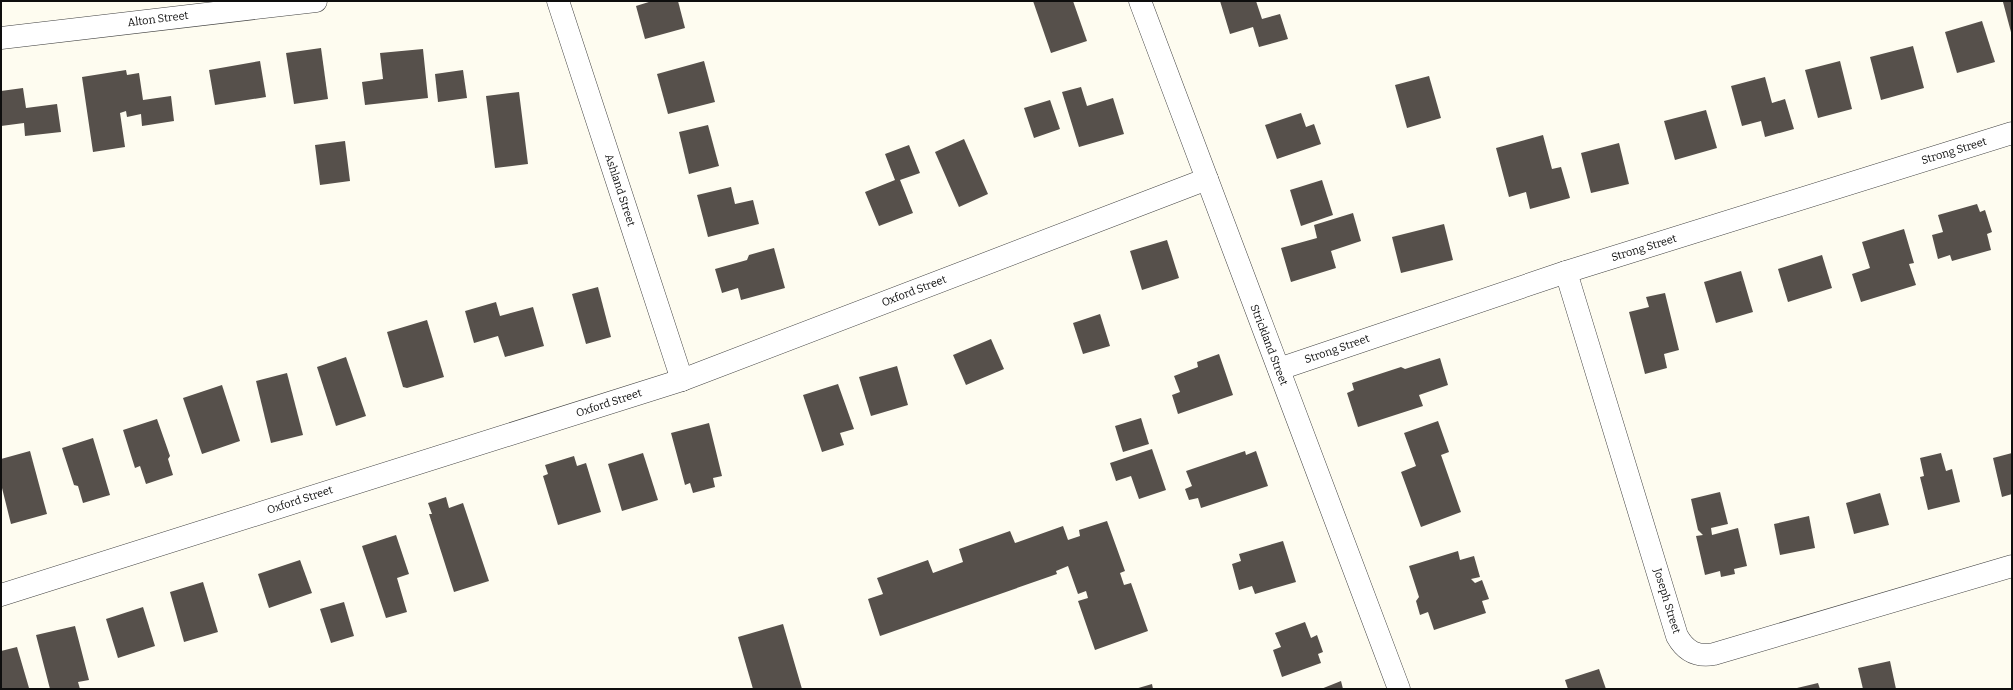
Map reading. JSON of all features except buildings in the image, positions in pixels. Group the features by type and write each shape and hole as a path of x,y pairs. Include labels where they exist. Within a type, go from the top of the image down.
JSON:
{"street":[{"name":"Alton Street","path":"1,38 316,1"},
{"name":"Ashland Street","path":"558,1 682,380"},
{"name":"Strickland Street","path":"1140,1 1399,689"},
{"name":"Strong Street","path":"1279,369 1566,272 2012,133"},
{"name":"Oxford Street","path":"1,594 682,380 1207,179"},
{"name":"Joseph Street","path":"1566,272 1677,636 1688,651 1697,655 1714,654 2012,566"}]}
